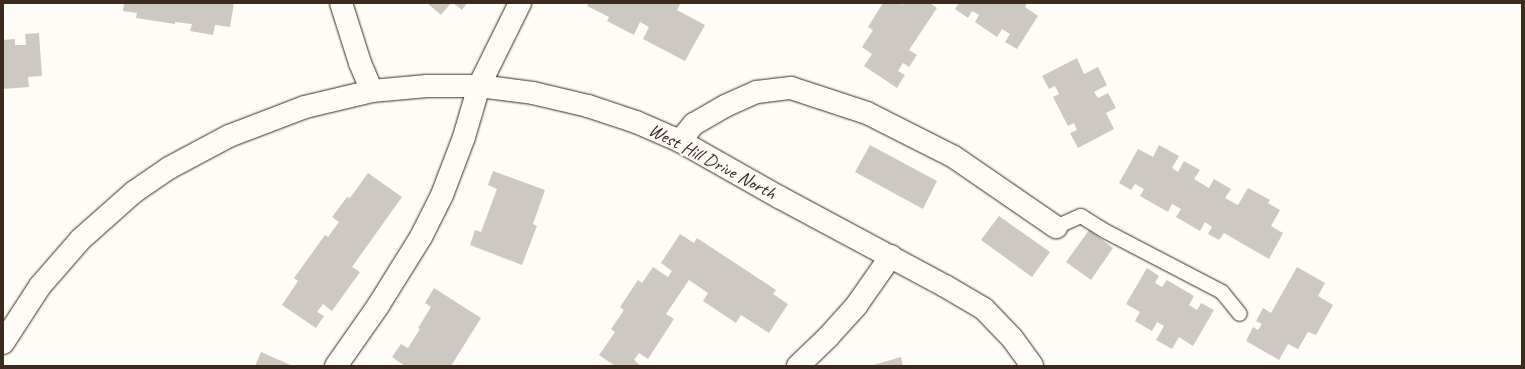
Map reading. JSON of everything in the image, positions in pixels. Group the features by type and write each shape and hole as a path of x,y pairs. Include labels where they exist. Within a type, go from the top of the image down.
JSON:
{"street":[{"path":"341,3 360,63 372,91"},
{"path":"336,366 378,306 421,237 442,195 464,137 479,86 520,3"},
{"name":"West Hill Drive North","path":"3,343 40,286 81,239 134,192 168,168 229,136 261,122 305,107 372,91 427,86 479,86 533,93 588,106 636,122 680,141 779,197 891,256 984,310 1012,338 1032,366"},
{"path":"680,141 694,124 725,106 757,92 791,88 867,113 954,157 1056,227"},
{"path":"798,366 828,337 856,306 891,256"}],"lane":[{"path":"1056,227 1081,216 1105,232 1222,292 1240,314"}],"building":[{"path":"124,3 234,3 230,27 215,25 213,35 190,31 192,24 175,22 175,24 136,18 137,13 123,11"},
{"path":"427,3 451,3 441,15"},
{"path":"453,3 467,3 462,10"},
{"path":"589,3 677,3 680,4 677,10 705,25 685,61 643,39 649,27 640,22 634,35 607,21 609,17 587,6"},
{"path":"883,3 899,3 902,5 903,3 930,3 937,8 909,50 917,55 909,67 903,63 898,71 905,75 897,88 864,66 872,54 862,47 873,30 868,27"},
{"path":"959,3 1027,3 1025,7 1038,16 1017,49 1005,42 1010,34 1002,29 997,37 975,22 979,15 972,11 968,18 955,9"},
{"path":"39,33 42,76 28,77 29,87 3,89 3,40 15,39 15,45 26,45 25,34"},
{"path":"1077,58 1084,74 1098,67 1107,85 1094,92 1098,98 1108,93 1116,108 1106,113 1114,129 1078,148 1070,133 1077,130 1074,123 1068,126 1053,97 1059,94 1055,86 1049,89 1042,76"},
{"path":"870,145 937,181 923,209 855,172"},
{"path":"1159,145 1179,156 1172,168 1178,172 1184,161 1200,170 1194,179 1209,188 1214,179 1231,189 1225,198 1238,205 1248,188 1270,200 1268,203 1280,210 1271,226 1283,233 1269,259 1224,233 1219,240 1208,234 1212,227 1205,222 1200,231 1176,217 1181,209 1172,204 1168,212 1140,196 1144,189 1135,184 1131,190 1119,183 1138,149 1153,157"},
{"path":"493,171 545,190 533,224 537,226 522,265 470,245 475,230 481,232 497,189 488,185"},
{"path":"368,173 402,197 352,267 360,272 332,311 323,304 317,312 324,316 316,328 282,305 298,281 294,278 325,235 328,237 339,222 332,217 347,197 350,198"},
{"path":"999,216 1050,252 1032,277 981,240"},
{"path":"1089,230 1113,248 1091,280 1066,262"},
{"path":"680,234 694,243 697,238 776,290 773,294 788,304 769,333 741,315 736,323 703,301 708,293 689,280 666,314 674,319 648,359 639,353 634,360 641,366 615,366 599,355 615,332 611,329 624,310 620,307 638,280 642,283 653,267 668,277 672,271 661,263"},
{"path":"1297,267 1325,283 1318,296 1333,305 1316,335 1308,332 1298,349 1288,344 1279,360 1246,341 1253,327 1258,330 1262,324 1256,321 1263,308 1271,313"},
{"path":"1147,268 1159,276 1155,283 1162,287 1167,280 1194,296 1189,305 1197,310 1201,303 1214,310 1193,346 1179,337 1172,349 1156,340 1164,326 1157,322 1152,331 1135,321 1140,312 1126,304"},
{"path":"434,288 481,318 451,366 405,366 392,357 401,344 408,348 420,329 418,328 431,307 425,303"},
{"path":"261,352 293,366 255,366"},
{"path":"901,357 903,366 870,366"}]}
